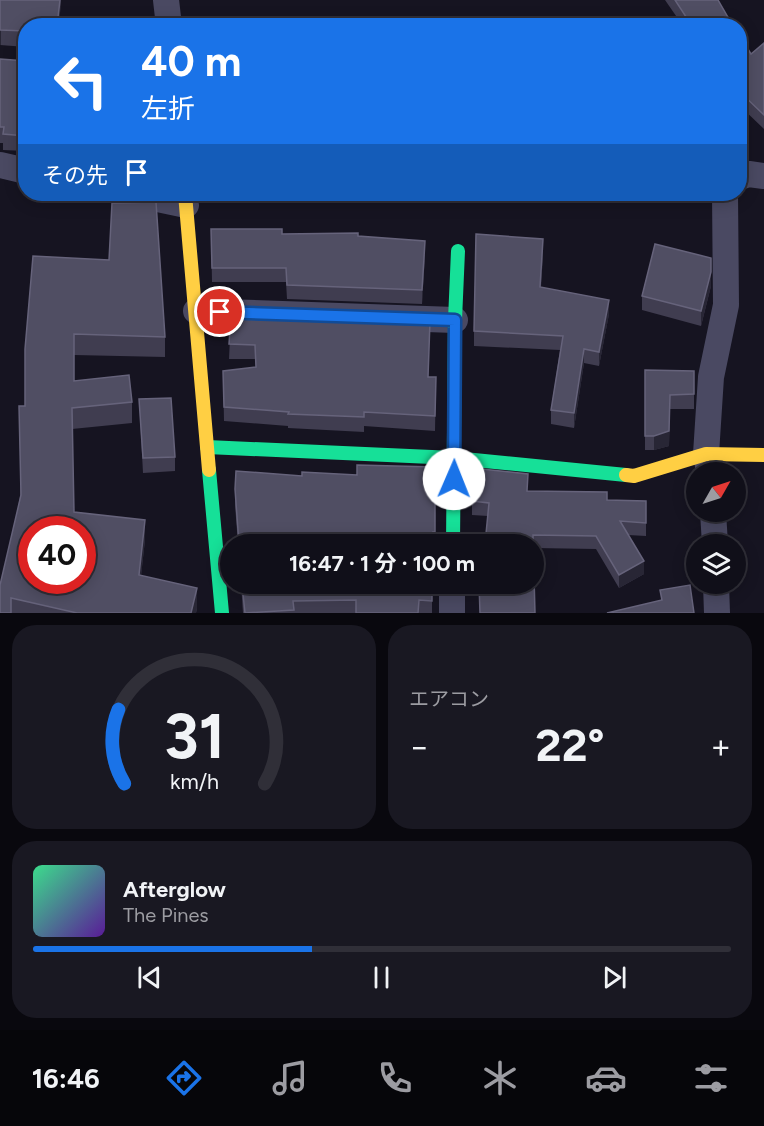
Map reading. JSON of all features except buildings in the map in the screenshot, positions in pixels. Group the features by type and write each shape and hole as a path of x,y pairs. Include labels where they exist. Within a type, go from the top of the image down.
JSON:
{"street":[{"path":"166,0 168,18"},
{"path":"0,165 18,169"},
{"path":"747,175 764,176"},
{"path":"186,201 222,613"},
{"path":"707,462 711,377 726,305 725,201"},
{"path":"453,534 455,320 458,251"},
{"path":"196,312 455,320"},
{"path":"207,447 454,458 634,476 686,467"},
{"path":"714,462 764,455"},
{"path":"452,594 452,613"},
{"path":"716,594 717,613"}],"traffic: fast":[{"path":"453,534 455,320 458,251"},
{"path":"207,447 454,458 626,475"},
{"path":"209,470 222,613"}],"traffic: slow":[{"path":"186,201 209,470"},
{"path":"626,475 634,476 706,454 764,455"}],"route":[{"path":"220,312 455,320 454,479"}]}
